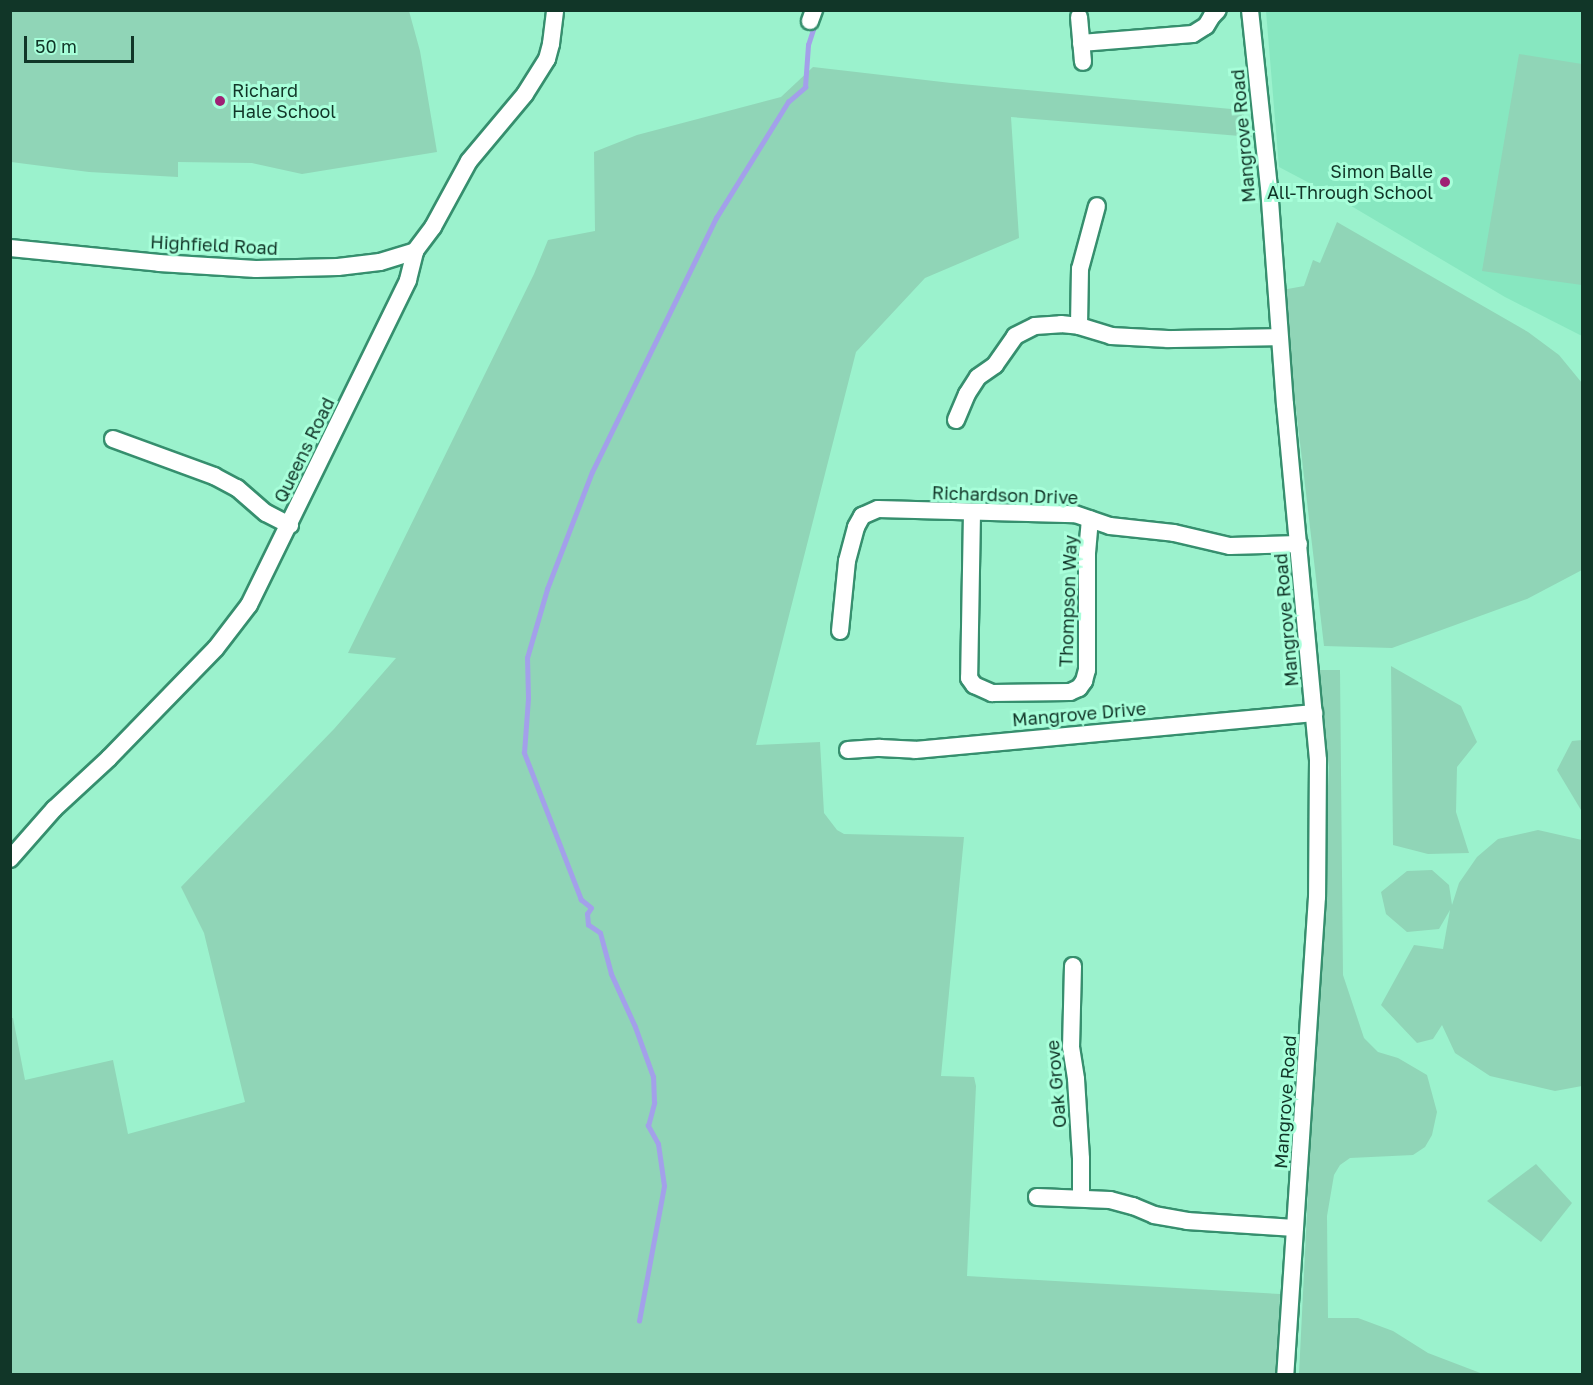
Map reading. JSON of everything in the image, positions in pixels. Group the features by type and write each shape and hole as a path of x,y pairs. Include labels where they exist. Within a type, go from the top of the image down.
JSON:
{"street":[{"name":"Queens Road","path":"10,859 54,809 109,759 221,641 249,605 408,280 415,251 433,227 469,160 518,103 539,73 551,44 555,10"},
{"path":"1081,43 1193,34 1206,26 1218,10"},
{"name":"Mangrove Road","path":"1250,10 1269,187 1279,337 1314,713 1319,804 1317,897 1286,1374"},
{"path":"1079,17 1083,62"},
{"path":"1079,326 1080,269 1097,206"},
{"name":"Highfield Road","path":"10,248 159,263 256,268 338,267 380,262 415,251"},
{"path":"956,420 967,394 978,377 995,365 1015,336 1047,324 1079,326 1111,336 1160,339 1279,337"},
{"path":"113,440 214,476 237,488 266,513 290,525"},
{"name":"Richardson Drive","path":"840,631 847,561 856,527 862,516 878,509 1075,514 1110,526 1174,533 1230,546 1299,544"},
{"name":"Thompson Way","path":"972,513 969,678 974,685 992,693 1070,692 1079,688 1084,681 1087,670 1087,553 1090,519"},
{"name":"Mangrove Drive","path":"848,750 880,748 915,750 1314,713"},
{"name":"Oak Grove","path":"1073,966 1071,1047 1079,1125 1081,1198"},
{"path":"1037,1197 1123,1202 1154,1215 1179,1220 1295,1228"}],"shaded area":[{"name":"Richard Hale School","path":"10,11 409,11 420,51 437,152 302,174 252,163 178,162 178,177 89,172 11,162"},
{"name":"Simon Balle All-Through School","path":"1266,11 1582,11 1582,336 1505,297 1336,197 1279,167"},
{"path":"1519,54 1582,64 1582,285 1482,271"},
{"path":"813,67 951,83 1242,110 1252,137 1011,117 1019,238 925,278 856,352 756,745 820,742 824,813 837,830 844,834 964,837 941,1076 974,1077 976,1086 967,1276 1280,1294 1278,1374 11,1374 10,1018 13,1018 25,1080 113,1060 128,1134 245,1102 204,933 181,887 334,729 396,658 348,653 534,274 548,240 595,231 594,152 637,135 781,97"},
{"path":"1337,222 1528,332 1559,355 1582,383 1582,570 1527,599 1392,648 1324,646 1282,290 1304,286 1313,260 1320,263"},
{"path":"1391,666 1461,706 1477,742 1457,767 1456,812 1469,853 1428,854 1393,845"},
{"path":"1315,670 1340,670 1343,975 1364,1038 1378,1052 1398,1058 1427,1075 1437,1112 1432,1135 1425,1147 1413,1155 1350,1158 1340,1165 1334,1175 1327,1216 1328,1318 1358,1318 1393,1331 1428,1353 1483,1374 1299,1374 1329,767"},
{"path":"1582,740 1581,810 1557,770 1572,741"},
{"path":"1538,830 1582,840 1582,1086 1555,1091 1490,1076 1455,1053 1442,1025 1433,1039 1417,1043 1381,1005 1414,945 1443,949 1450,910 1439,929 1407,932 1386,914 1381,892 1407,871 1432,870 1449,885 1452,905 1459,883 1477,857 1498,839"},
{"path":"1536,1164 1572,1203 1541,1242 1487,1201"}],"waterway":[{"path":"639,1321 664,1186 658,1144 648,1126 654,1103 653,1077 635,1027 611,974 600,933 588,925 587,914 591,908 581,900 524,753 528,698 527,658 547,589 592,472 716,218 788,102 805,87 808,45 815,24"}],"place":[{"name":"Richard Hale School","path":"220,101"},
{"name":"Simon Balle All-Through School","path":"1445,182"}]}
